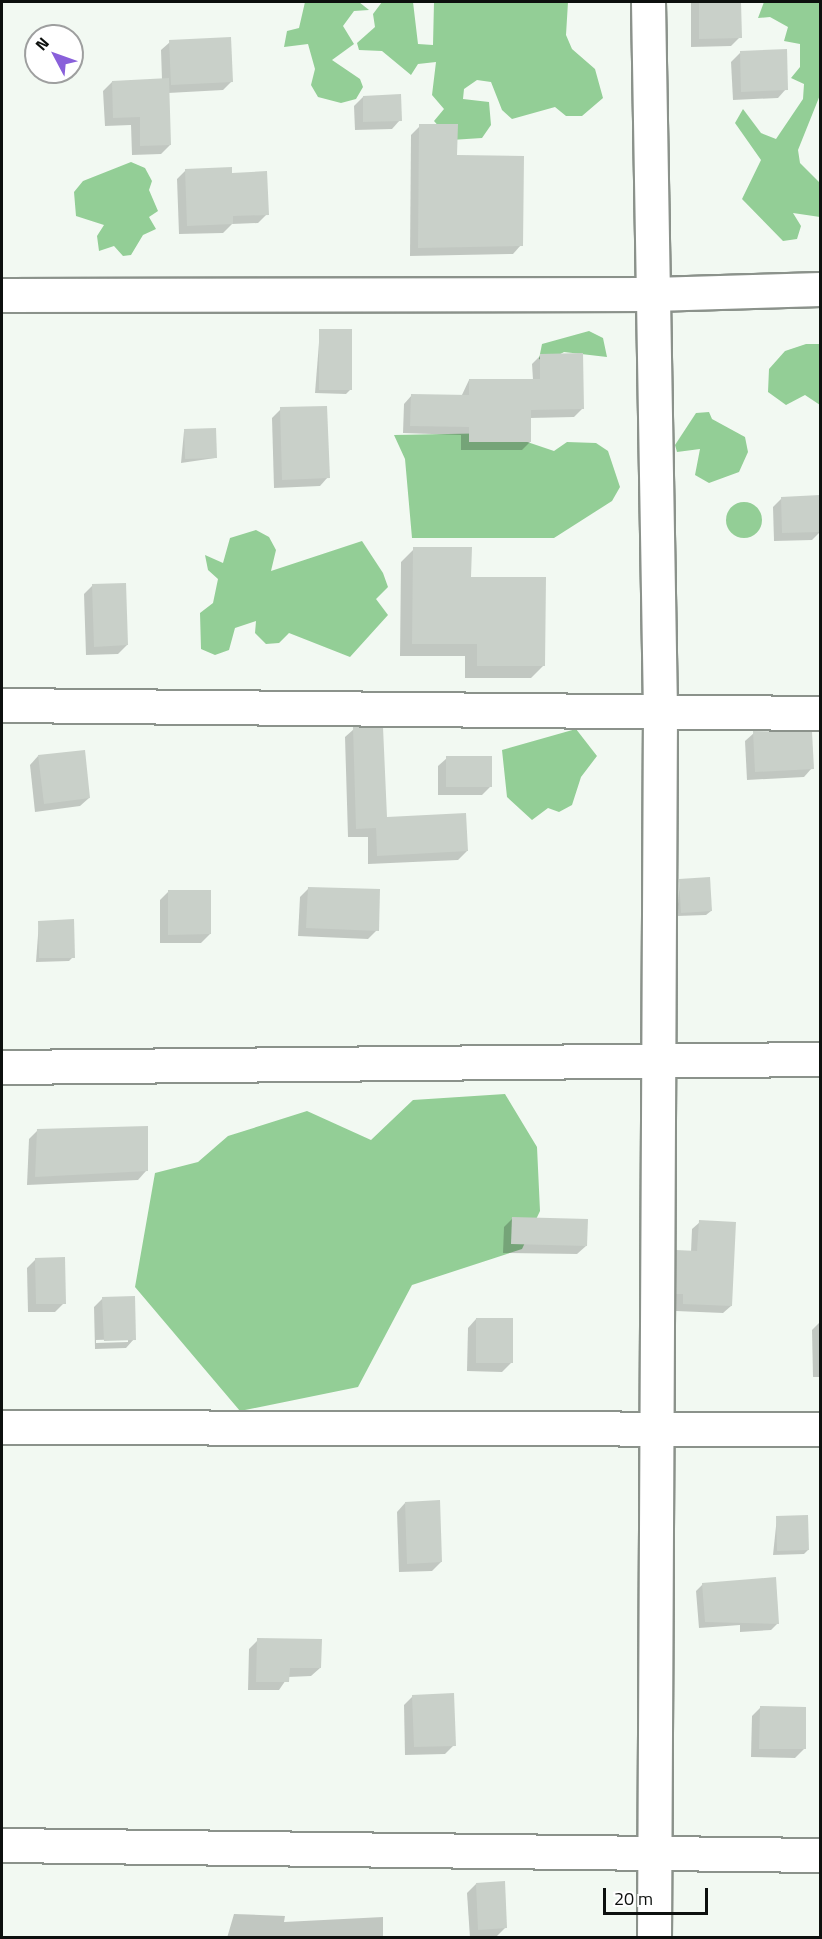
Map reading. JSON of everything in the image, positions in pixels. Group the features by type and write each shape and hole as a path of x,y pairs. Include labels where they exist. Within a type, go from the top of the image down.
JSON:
{"street":[{"path":"648,2 660,711 654,1938"},
{"path":"2,295 653,294 820,289"},
{"path":"2,705 820,712"},
{"path":"2,1067 820,1059"},
{"path":"2,1427 657,1426 820,1429"},
{"path":"2,1845 655,1856 820,1855"}],"green space":[{"path":"305,2 359,2 369,10 354,11 343,26 354,44 332,60 360,79 363,87 356,99 341,103 318,97 311,85 315,69 308,44 284,47 287,31 299,28"},
{"path":"382,2 413,2 418,44 433,45 434,2 568,2 566,35 572,49 595,69 603,98 582,116 566,116 555,107 512,119 502,110 491,82 477,80 464,89 463,99 489,102 491,125 482,138 451,140 434,121 444,109 432,95 436,62 418,64 411,75 382,51 359,50 357,43 375,27 373,14"},
{"path":"764,2 820,2 820,95 798,150 800,163 820,183 820,217 793,213 801,226 797,239 783,241 742,199 761,160 735,123 743,109 761,133 776,139 803,99 804,84 791,78 800,67 800,44 784,41 788,27 770,17 758,18"},
{"path":"131,162 145,168 152,181 149,190 158,211 149,217 156,229 143,235 131,255 123,256 114,246 99,251 97,236 104,225 76,216 74,192 83,181"},
{"path":"589,331 603,338 607,357 564,352 546,362 539,359 542,344"},
{"path":"806,344 820,344 820,405 805,395 786,405 768,392 769,369 785,351"},
{"path":"709,412 712,419 745,437 748,452 739,472 709,483 695,475 700,449 677,452 675,445 696,413"},
{"path":"501,433 554,451 567,442 596,443 608,451 620,487 612,501 554,538 412,538 405,459 394,435"},
{"path":"744,502 757,507 762,520 757,533 744,538 731,533 726,520 731,507"},
{"path":"256,530 269,537 276,550 271,571 362,541 383,573 388,587 376,599 388,615 350,657 289,633 279,643 266,644 255,633 256,621 235,628 229,650 215,655 201,649 200,613 213,603 218,579 208,570 205,555 223,563 230,538"},
{"path":"576,729 597,756 581,777 572,805 559,812 548,808 532,820 507,797 502,750"},
{"path":"505,1094 537,1147 540,1211 522,1249 412,1285 358,1387 240,1411 135,1287 155,1173 198,1162 228,1136 307,1111 371,1140 413,1100"}],"building":[{"path":"699,2 741,2 742,38 699,39"},
{"path":"231,37 233,82 171,85 169,40"},
{"path":"787,49 788,90 741,92 740,51"},
{"path":"169,78 171,145 140,146 140,117 113,118 112,81"},
{"path":"401,94 402,121 363,122 363,96"},
{"path":"419,124 458,124 457,155 524,156 523,246 418,248"},
{"path":"232,167 232,173 267,171 269,215 233,216 233,224 187,226 185,169"},
{"path":"319,329 352,329 352,390 319,390"},
{"path":"583,353 584,409 531,410 531,442 469,442 469,427 410,426 411,394 469,395 469,379 540,379 540,354"},
{"path":"327,406 330,478 282,480 280,407"},
{"path":"216,428 217,458 185,459 184,429"},
{"path":"820,495 820,532 782,533 781,497"},
{"path":"413,547 472,547 471,577 546,577 545,666 477,666 477,644 412,644"},
{"path":"126,583 128,645 94,647 92,584"},
{"path":"353,727 383,727 387,817 466,813 468,851 377,856 376,828 356,829"},
{"path":"753,731 812,732 814,769 755,772"},
{"path":"85,750 90,798 44,804 38,755"},
{"path":"446,756 492,756 492,787 446,787"},
{"path":"710,877 712,911 681,913 679,879"},
{"path":"308,887 380,889 379,931 306,928"},
{"path":"168,890 211,890 211,934 168,935"},
{"path":"74,919 75,958 39,958 38,921"},
{"path":"148,1126 148,1171 35,1177 37,1129"},
{"path":"512,1217 588,1219 587,1246 511,1244"},
{"path":"699,1220 736,1222 732,1306 683,1304 683,1294 676,1294 676,1250 697,1251"},
{"path":"65,1257 66,1304 36,1304 35,1258"},
{"path":"135,1296 136,1340 104,1341 102,1297"},
{"path":"476,1318 513,1318 513,1363 476,1363"},
{"path":"440,1500 442,1562 407,1564 405,1502"},
{"path":"808,1515 809,1550 777,1551 776,1516"},
{"path":"776,1577 779,1624 705,1622 702,1583"},
{"path":"257,1638 322,1639 321,1668 290,1668 289,1682 256,1682"},
{"path":"454,1693 456,1746 414,1747 412,1695"},
{"path":"760,1706 806,1707 806,1749 759,1749"},
{"path":"505,1881 507,1928 478,1930 476,1883"}]}
